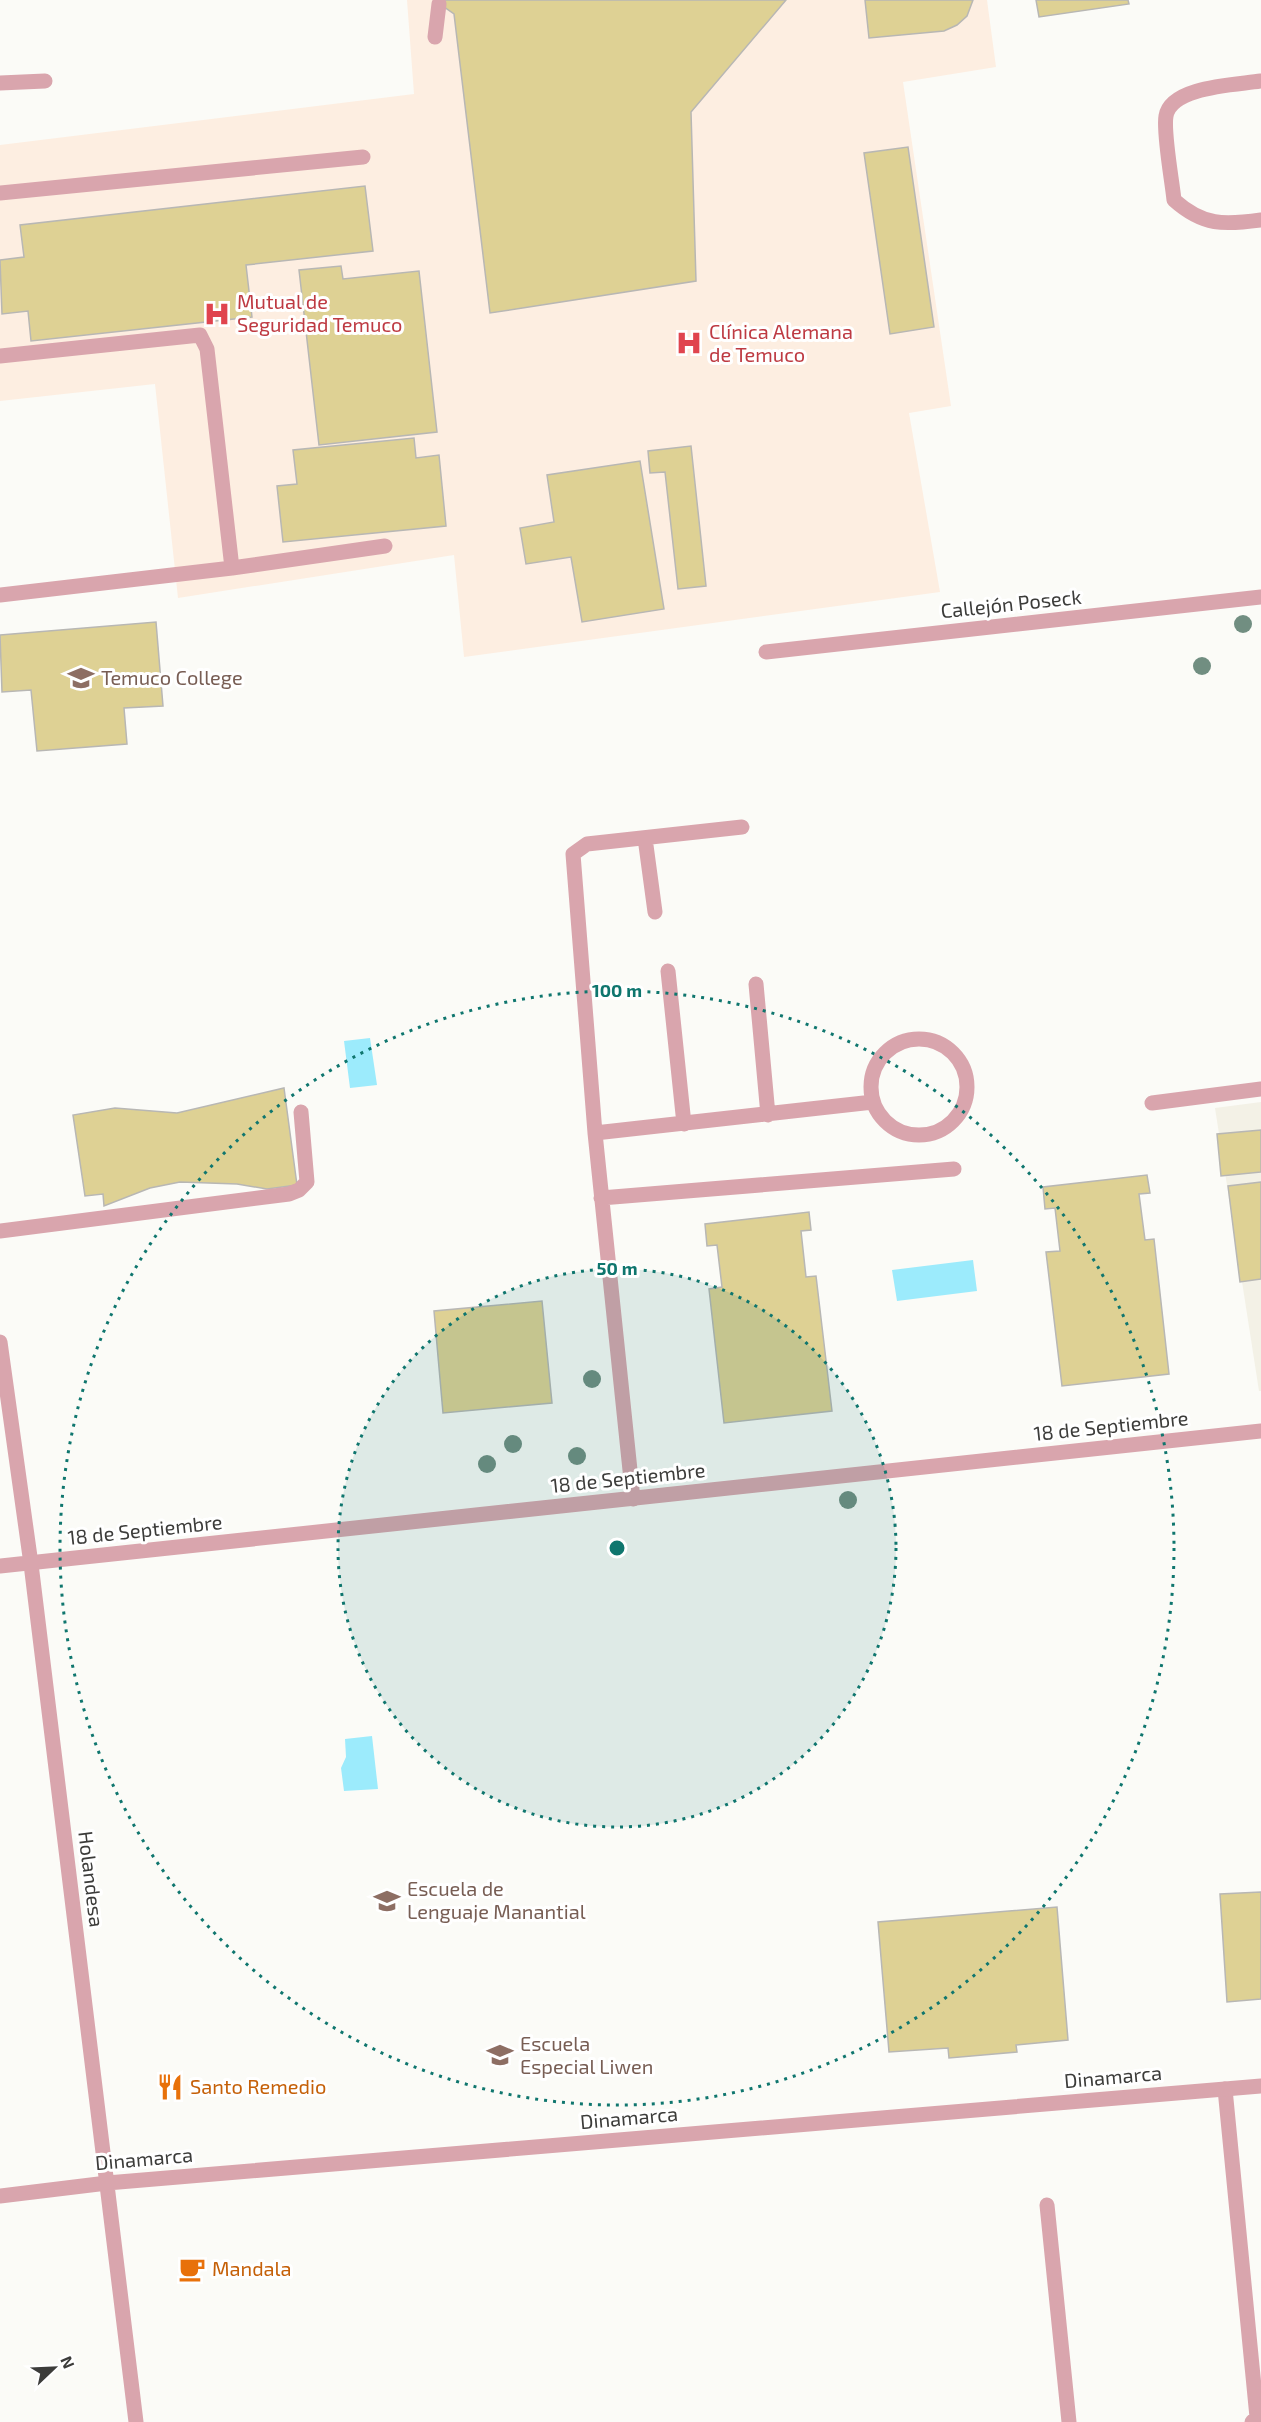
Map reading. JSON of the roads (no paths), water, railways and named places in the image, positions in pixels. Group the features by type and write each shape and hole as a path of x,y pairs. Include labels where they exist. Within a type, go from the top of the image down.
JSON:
{"street":[{"path":"435,37 439,4"},
{"path":"0,83 45,81"},
{"path":"1261,81 1190,92 1173,101 1166,116 1174,200 1189,213 1226,225 1261,220"},
{"path":"0,193 363,157"},
{"path":"0,356 200,335 207,349 232,568"},
{"path":"0,595 232,568 385,546"},
{"name":"Callejón Poseck","path":"766,652 1261,597"},
{"path":"633,1499 595,1133 573,854 587,844 742,827"},
{"path":"645,838 655,912"},
{"path":"668,971 684,1124"},
{"path":"756,984 768,1116"},
{"path":"923,1039 938,1042 951,1050 961,1063 966,1077 968,1092 963,1107 954,1121 941,1131 925,1136 908,1135 893,1128 881,1117 873,1102 871,1085 874,1069 882,1056 893,1046 908,1040 923,1039"},
{"path":"1152,1103 1261,1089"},
{"path":"595,1133 768,1116 873,1102"},
{"path":"0,1231 289,1194 299,1190 307,1182 301,1112"},
{"path":"602,1198 954,1169"},
{"name":"Holandesa","path":"0,1342 31,1564 136,2422"},
{"name":"18 de Septiembre","path":"0,1566 1261,1431"},
{"name":"Dinamarca","path":"0,2196 107,2183 1261,2086"},
{"path":"1225,2089 1257,2417 1252,2422"},
{"path":"1047,2205 1069,2422"}],"water":[{"path":"370,1038 377,1085 350,1088 344,1041"},
{"path":"973,1260 977,1291 897,1301 892,1270"},
{"path":"372,1736 378,1789 344,1791 341,1768 346,1757 345,1739"}],"place":[{"name":"Mutual de Seguridad Temuco","path":"217,314"},
{"name":"Clínica Alemana de Temuco","path":"689,343"},
{"name":"Temuco College","path":"81,678"},
{"name":"Escuela de Lenguaje Manantial","path":"387,1901"},
{"name":"Escuela Especial Liwen","path":"500,2055"},
{"name":"Santo Remedio","path":"170,2087"},
{"name":"Mandala","path":"192,2269"}]}
